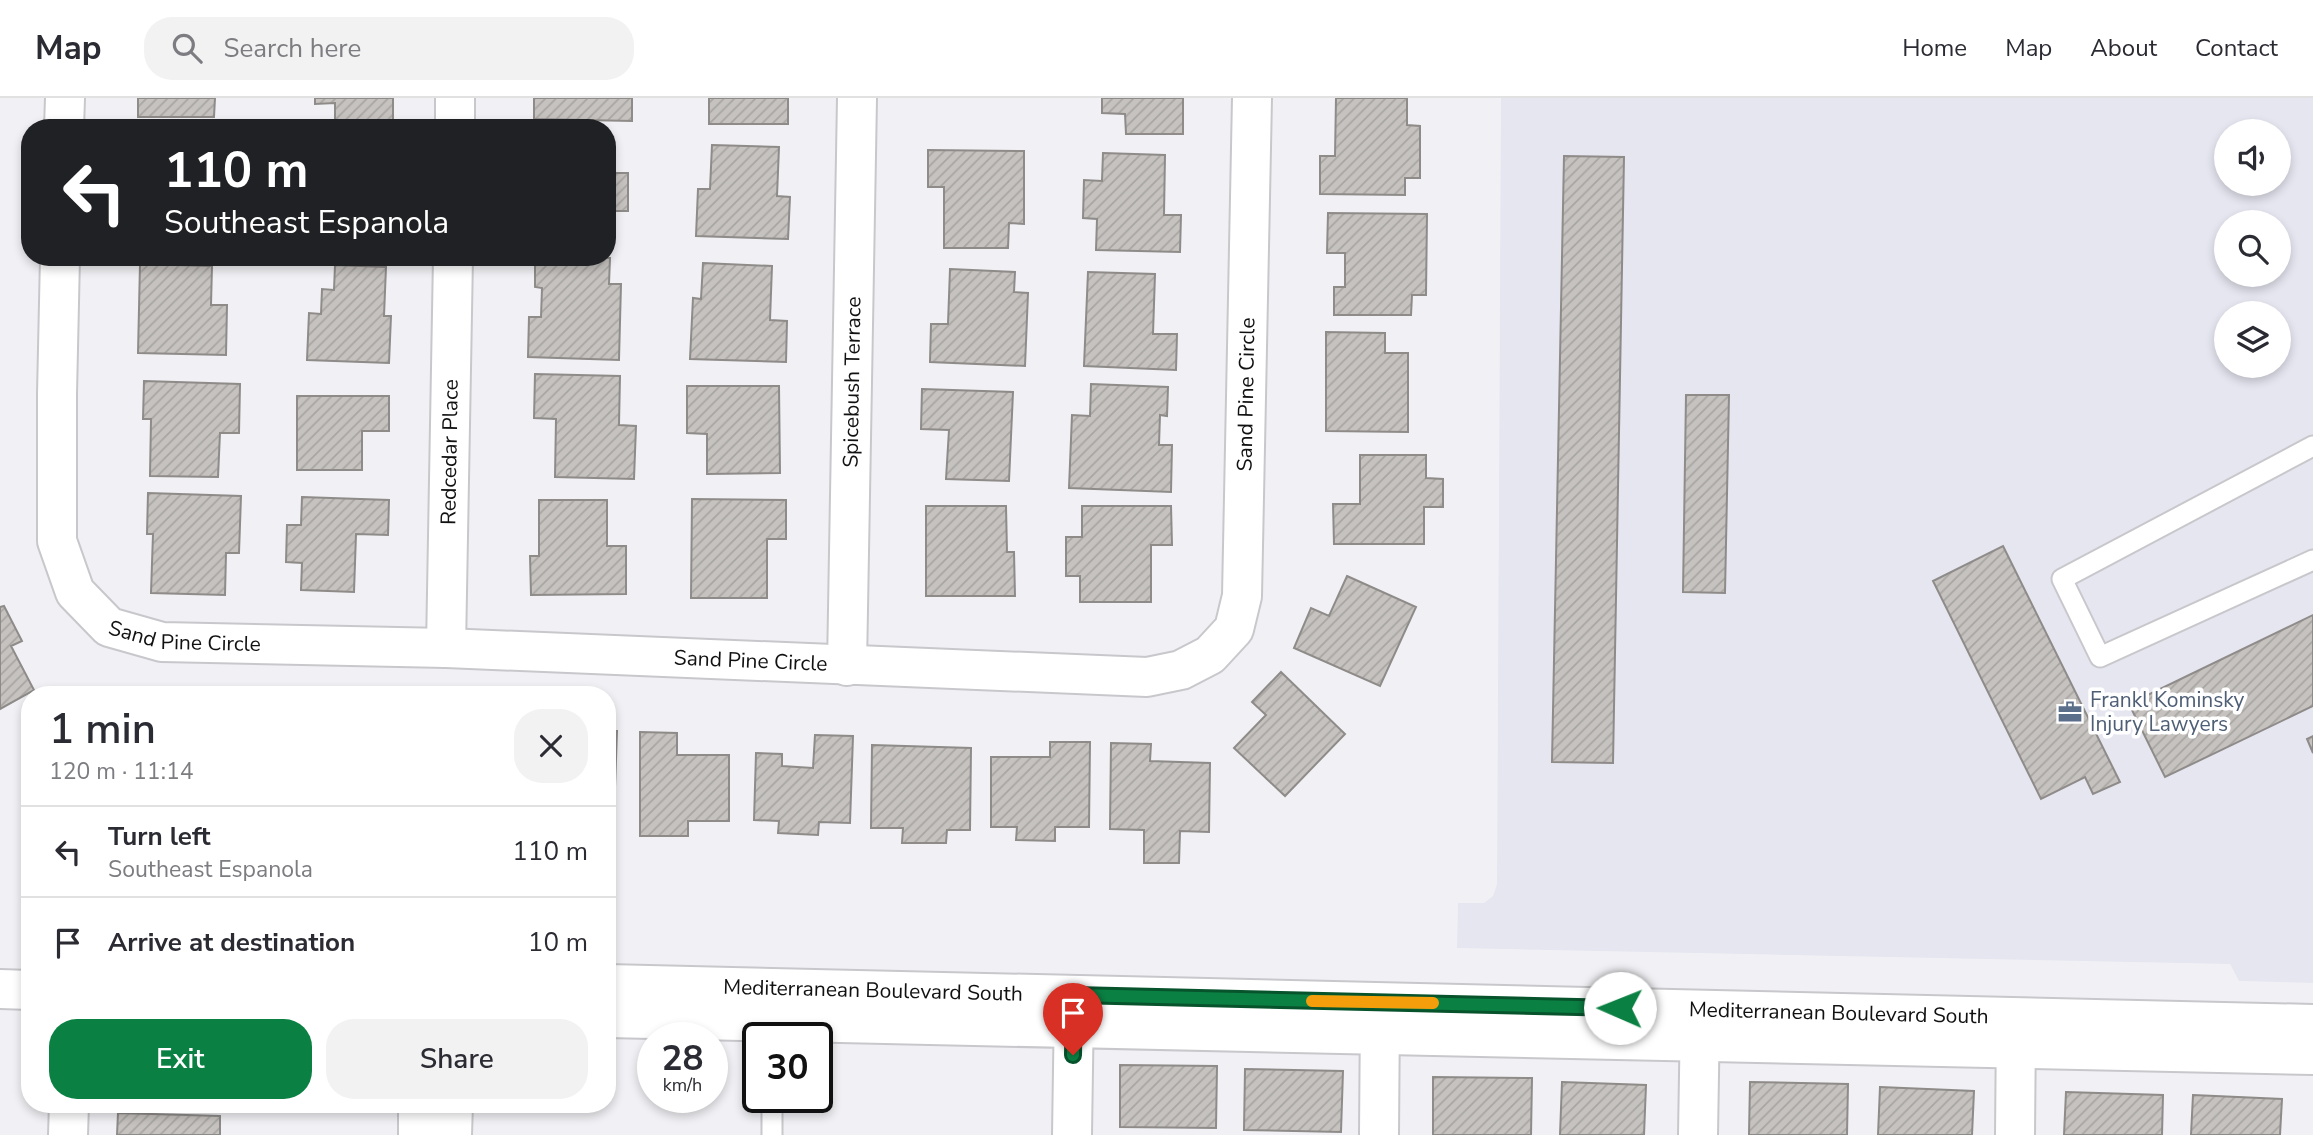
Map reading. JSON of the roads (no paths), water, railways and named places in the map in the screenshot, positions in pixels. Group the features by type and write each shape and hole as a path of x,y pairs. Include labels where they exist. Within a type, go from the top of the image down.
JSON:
{"street":[{"path":"64,119 65,98"},
{"path":"455,98 455,119"},
{"name":"Spicebush Terrace","path":"847,666 857,98"},
{"name":"Sand Pine Circle","path":"61,266 57,541 75,592 109,627 162,642 446,648 1147,677 1181,670 1210,655 1234,629 1242,596 1252,98"},
{"name":"Redcedar Place","path":"446,648 453,266"},
{"name":"Mediterranean Boulevard South","path":"616,986 773,1016"},
{"path":"0,989 21,990"},
{"path":"1072,1135 1074,1012"},
{"name":"Mediterranean Boulevard South","path":"616,1018 1074,1012 1700,1025 2016,1033 2313,1055"},
{"path":"1379,1135 1380,1019"},
{"name":"Mediterranean Boulevard South","path":"2016,1033 2313,1024"},
{"path":"1698,1135 1700,1025"},
{"path":"2015,1135 2016,1033"},
{"path":"68,1135 69,1113"},
{"path":"418,1113 418,1135"},
{"path":"452,1135 453,1113"}],"lane":[{"path":"2313,446 2062,579 2100,657 2313,560"},
{"path":"772,1113 772,1135"}],"place":[{"name":"Frankl Kominsky Injury Lawyers","path":"2070,712"}]}
